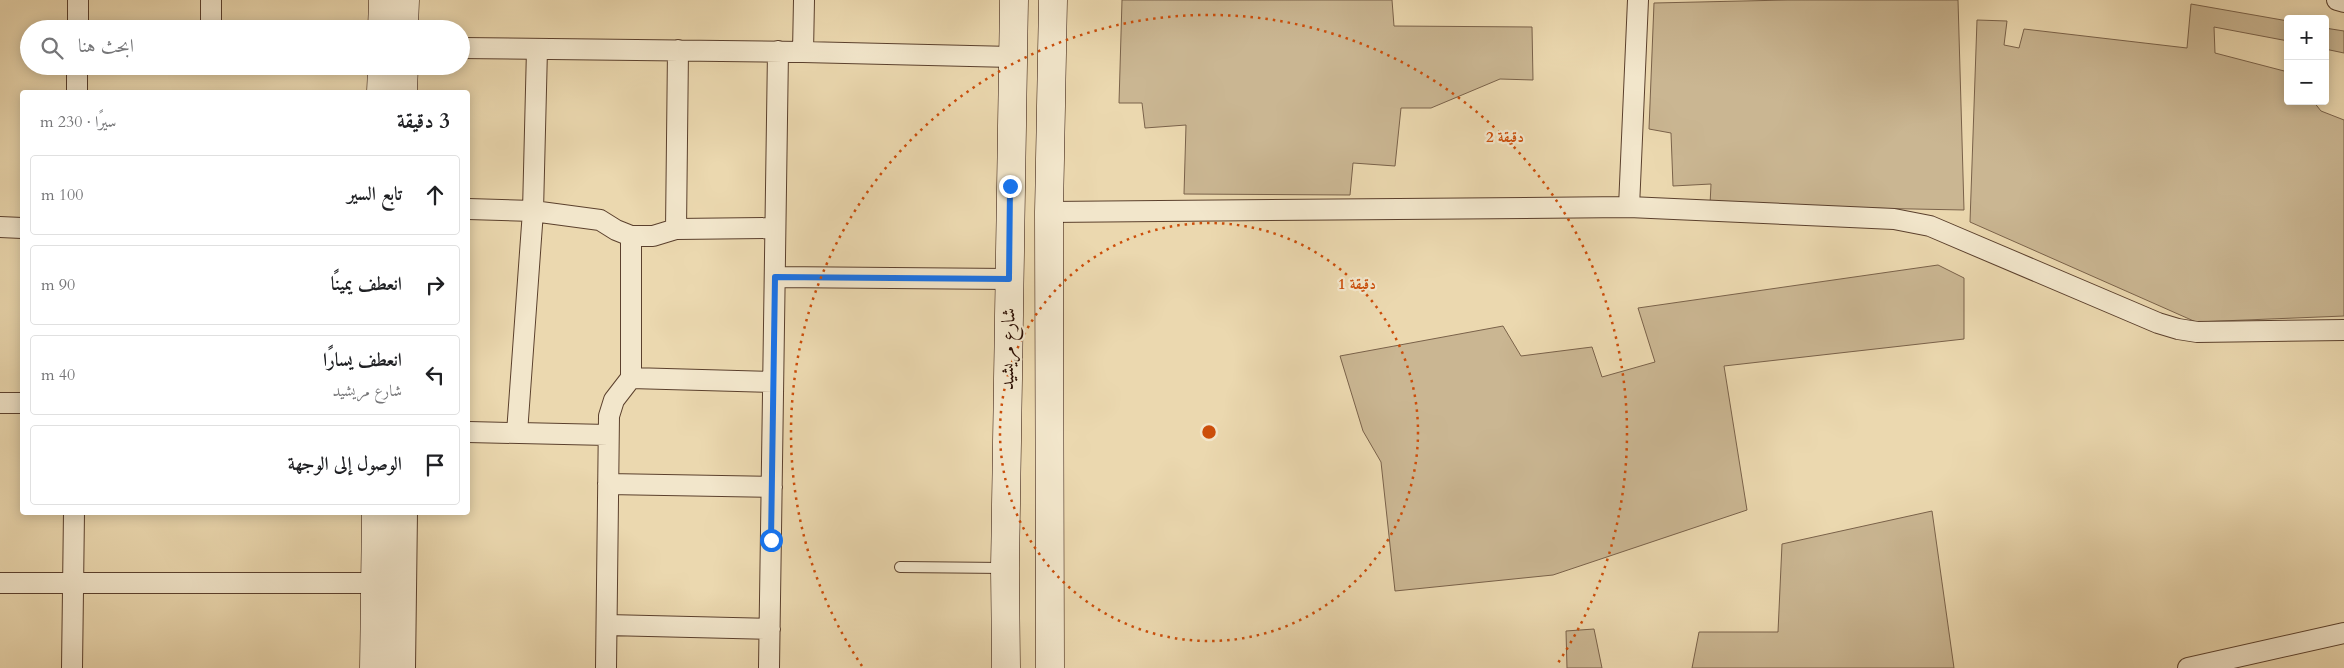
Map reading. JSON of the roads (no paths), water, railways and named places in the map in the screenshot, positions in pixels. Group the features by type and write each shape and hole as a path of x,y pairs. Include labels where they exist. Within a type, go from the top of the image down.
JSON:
{"main road":[{"path":"382,20 383,0"},
{"path":"404,20 405,0"},
{"name":"شارع مريشيد","path":"1006,668 1004,568 1014,0"},
{"path":"1050,668 1049,212 1054,0"},
{"path":"381,90 382,75"},
{"path":"403,90 404,75"},
{"path":"374,668 376,515"},
{"path":"395,668 397,515"}],"street":[{"path":"78,0 78,20"},
{"path":"211,0 211,20"},
{"path":"803,52 804,0"},
{"path":"1629,207 1638,0"},
{"path":"2337,0 2344,2"},
{"path":"470,48 778,51 1012,56"},
{"path":"517,433 533,211 537,49"},
{"path":"676,229 678,50"},
{"path":"769,668 778,51"},
{"path":"77,75 77,90"},
{"path":"1049,212 1629,207 1894,219 1930,226 2158,323 2178,329 2197,332 2344,330"},
{"path":"470,209 533,211 600,220 616,230 631,236 653,236 676,229 776,228"},
{"path":"0,227 20,228"},
{"path":"606,668 609,416 614,400 631,378 631,236"},
{"path":"775,277 1009,279"},
{"path":"631,378 773,382"},
{"path":"0,403 20,404"},
{"path":"470,432 608,435"},
{"path":"608,484 772,487"},
{"path":"72,668 74,515"},
{"path":"0,583 375,583"},
{"path":"607,625 770,629"},
{"path":"2188,668 2344,633"}],"lane":[{"path":"410,668 412,515"},
{"path":"900,567 1004,568"}]}
